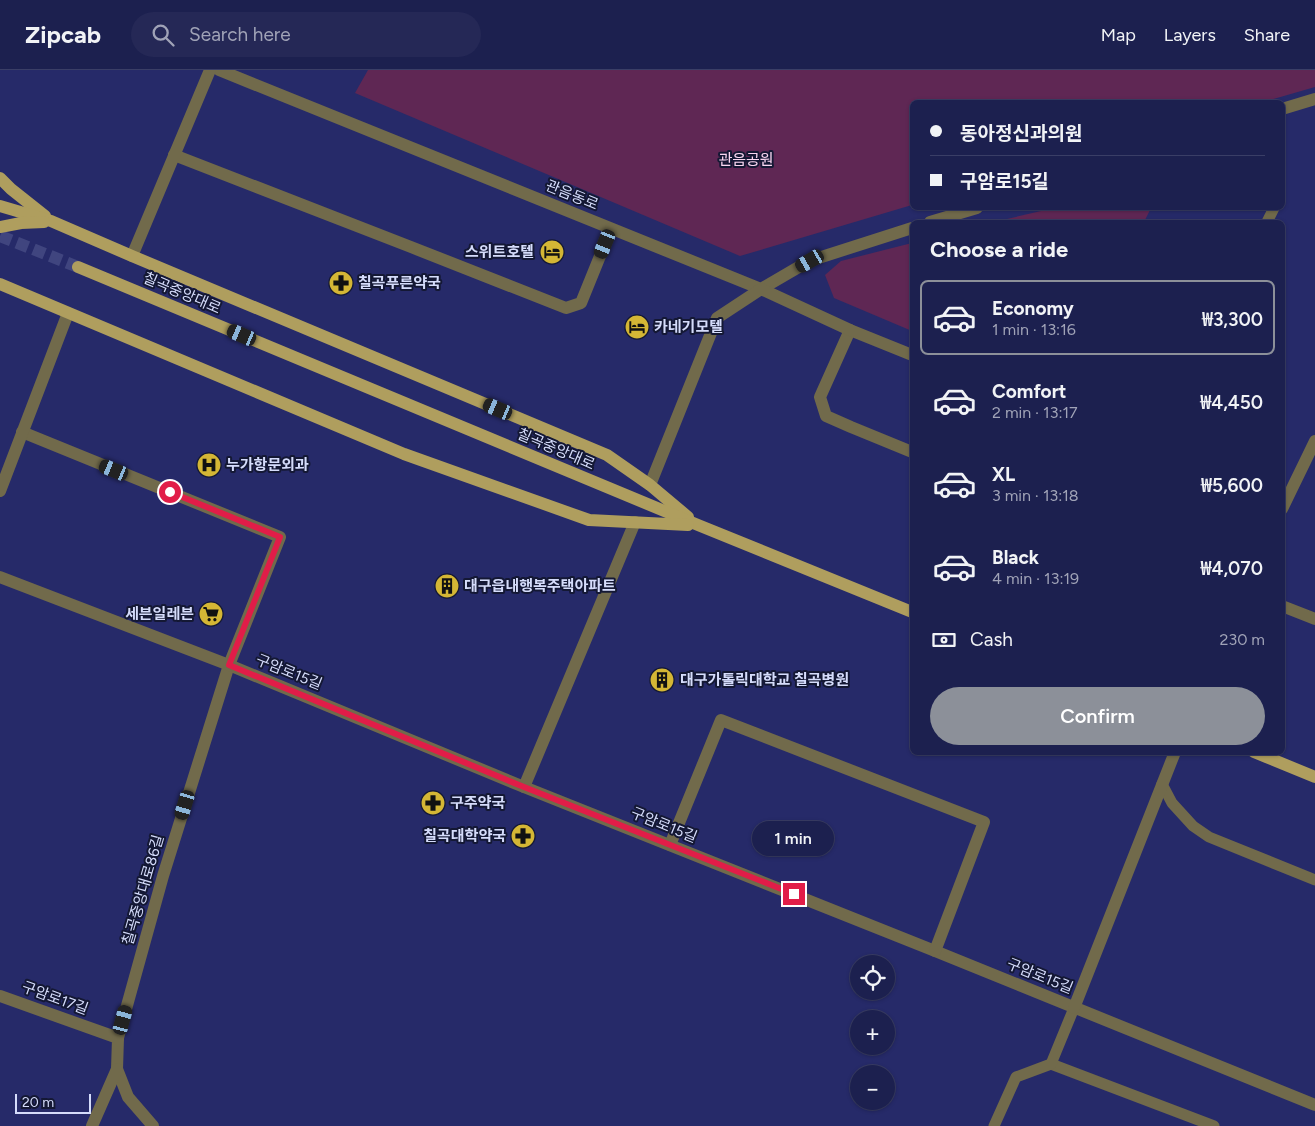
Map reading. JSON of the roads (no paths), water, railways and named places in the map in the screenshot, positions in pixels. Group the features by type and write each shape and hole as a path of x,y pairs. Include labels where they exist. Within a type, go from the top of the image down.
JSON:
{"main road":[{"path":"0,178 51,221"},
{"path":"0,206 51,221 607,454 650,485 698,525"},
{"path":"0,227 21,223 51,221"},
{"name":"칠곡중앙대로","path":"78,267 910,611"},
{"path":"0,284 404,454 589,520 698,525"},
{"path":"1261,755 1315,777"}],"street":[{"path":"132,256 210,70"},
{"name":"관음동로","path":"219,70 761,289 850,330 910,354"},
{"path":"1285,108 1315,99"},
{"path":"174,155 566,308 581,303 611,228"},
{"path":"937,220 970,210"},
{"path":"650,485 717,318 761,289 810,261 910,229"},
{"path":"0,491 68,313"},
{"path":"850,330 820,397 826,416 910,451"},
{"name":"칠곡중앙대로86길","path":"22,432 280,537 229,665 163,876 118,1038"},
{"path":"1285,501 1315,441"},
{"path":"524,787 635,522"},
{"name":"구암로15길","path":"0,576 229,665 524,787 1315,1105"},
{"path":"1285,607 1315,619"},
{"path":"670,845 721,720 984,822 935,951"},
{"path":"1074,1008 1174,755"},
{"name":"구암로17길","path":"0,996 118,1038"},
{"path":"92,1126 117,1069 118,1038"},
{"path":"117,1069 128,1097 153,1126"}],"lane":[{"path":"1162,784 1172,803 1192,826 1210,837 1315,880"},
{"path":"1051,1064 1074,1008"},
{"path":"994,1126 1016,1077 1051,1064 1214,1126"}],"tunnel":[{"path":"0,236 78,267"}],"place":[{"name":"스위트호텔","path":"552,252"},
{"name":"칠곡푸른약국","path":"341,283"},
{"name":"카네기모텔","path":"637,327"},
{"name":"누가항문외과","path":"209,465"},
{"name":"대구읍내행복주택아파트","path":"447,586"},
{"name":"세븐일레븐","path":"211,614"},
{"name":"대구가톨릭대학교 칠곡병원","path":"662,680"},
{"name":"구주약국","path":"433,803"},
{"name":"칠곡대학약국","path":"523,836"}],"park label":[{"name":"관음공원","path":"746,160"}]}
